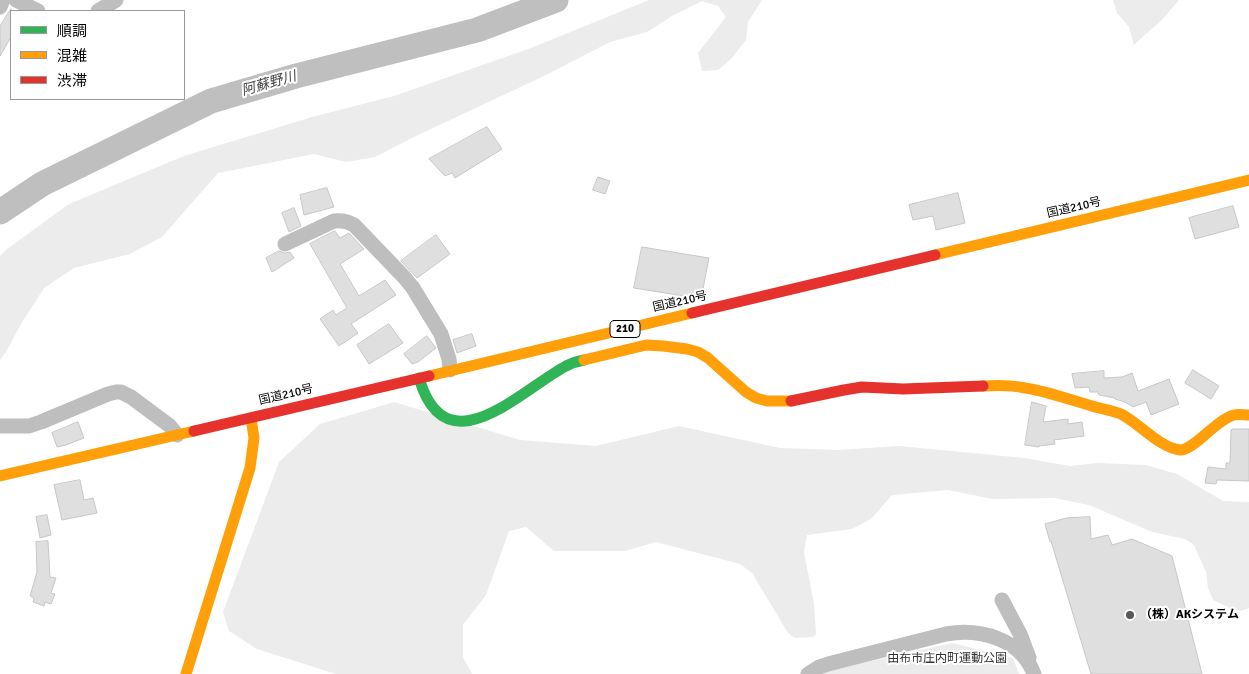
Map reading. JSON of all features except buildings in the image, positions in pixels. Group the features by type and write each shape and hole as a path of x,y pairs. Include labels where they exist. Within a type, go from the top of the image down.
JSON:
{"main road":[{"name":"国道210号","path":"0,476 1249,180"},
{"path":"419,378 424,396 434,409 446,418 461,422 471,421 507,405 566,366 648,345 698,352 760,400 794,400 855,388 870,387 908,390 1012,386 1043,391 1114,411 1124,415 1145,431 1178,450 1188,448 1231,416 1238,414 1249,415"},
{"path":"186,674 250,468 254,438 251,418"}],"street":[{"path":"0,7 3,0"},
{"path":"16,0 36,10"},
{"path":"100,10 116,0"},
{"path":"285,244 334,221 347,221 354,225 413,288 441,334 449,359 450,370"},
{"path":"0,426 29,426 56,417 108,394 121,392 131,397 170,426 177,435"},
{"path":"1002,600 1020,634 1033,673"},
{"path":"808,674 837,662 946,634 963,632 988,636 1007,643 1024,655 1033,673"}],"green space":[{"path":"649,0 762,0 748,22 746,40 731,59 718,70 702,71 698,53 726,17 718,6 702,1 672,16 647,32 610,42 546,75 375,157 346,162 314,154 218,173 162,237 130,254 74,268 44,288 0,360 0,256 69,204 184,156 312,117 394,96 531,48"},
{"path":"1113,0 1179,0 1161,21 1134,45 1129,27 1117,13"},
{"path":"394,402 520,440 596,446 679,426 780,448 838,450 899,446 1024,458 1070,466 1097,463 1146,465 1177,474 1223,501 1249,502 1249,608 1241,611 1213,600 1208,588 1206,572 1194,545 1185,539 1152,532 1089,505 1054,498 993,499 948,490 892,495 871,519 852,529 807,535 804,552 814,604 816,634 813,637 795,638 788,633 752,573 740,564 656,542 625,551 554,551 526,527 509,531 486,595 463,625 463,657 472,674 336,674 257,649 229,631 223,612 279,462 320,424"},
{"name":"由布市庄内町運動公園","path":"952,643 1013,658 1019,674 822,674 831,670"}],"waterway":[{"name":"阿蘇野川","path":"0,212 42,184 211,101 296,76 477,30 556,0"}],"traffic: fast":[{"path":"419,378 431,405 447,418 466,421 486,416 507,405 566,366 584,360"}],"traffic: slow":[{"path":"935,255 1249,180"},
{"path":"429,376 692,313"},
{"path":"584,360 646,345 687,349 698,352 708,358 746,392 756,398 767,401 791,401"},
{"path":"983,386 999,385 1033,389 1118,413 1165,445 1180,450 1192,446 1227,418 1236,415 1249,415"},
{"path":"186,674 250,468 254,438 251,418"},
{"path":"0,476 194,431"}],"traffic: jam":[{"path":"692,313 935,255"},
{"path":"194,431 429,376"},
{"path":"791,401 862,387 903,389 983,386"}],"place":[{"name":"（株）AKシステム","path":"1130,615"}]}
